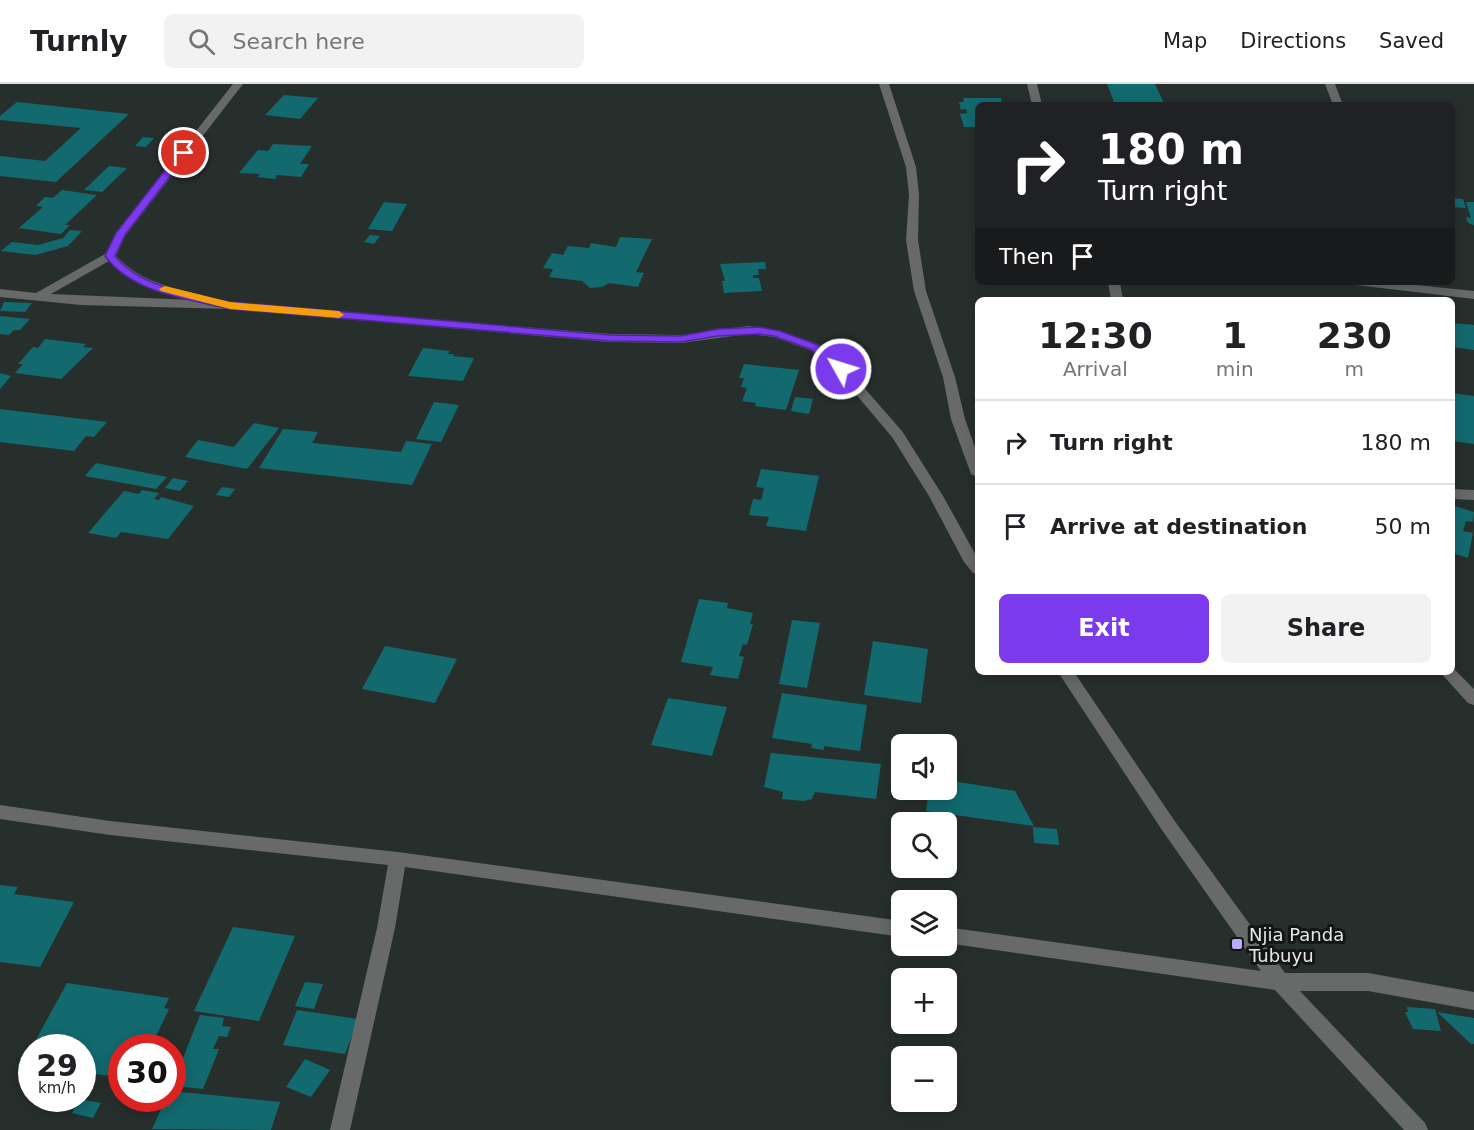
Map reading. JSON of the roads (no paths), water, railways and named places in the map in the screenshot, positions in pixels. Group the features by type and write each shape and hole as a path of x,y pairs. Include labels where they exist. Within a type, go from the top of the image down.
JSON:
{"street":[{"path":"38,297 110,256 120,235 238,84"},
{"path":"884,84 911,166 914,195 912,240 920,291 949,376 958,419 975,466"},
{"path":"1032,84 1036,102"},
{"path":"1330,84 1337,102"},
{"path":"110,256 118,267 135,278 178,294 230,305"},
{"path":"1395,285 1474,295"},
{"path":"0,293 114,303 230,305 610,338 681,339 748,330 776,333 814,347 841,369 897,434 936,496 975,565"},
{"path":"1455,494 1474,495"},
{"path":"1068,675 1168,825 1280,982 1418,1130"},
{"path":"1451,675 1474,699"},
{"path":"0,812 110,828 398,859 891,927"},
{"path":"340,1130 386,928 398,859"},
{"path":"957,937 1280,982 1368,982 1474,1000"}],"place":[{"name":"Njia Panda Tubuyu","path":"1237,944"}]}
